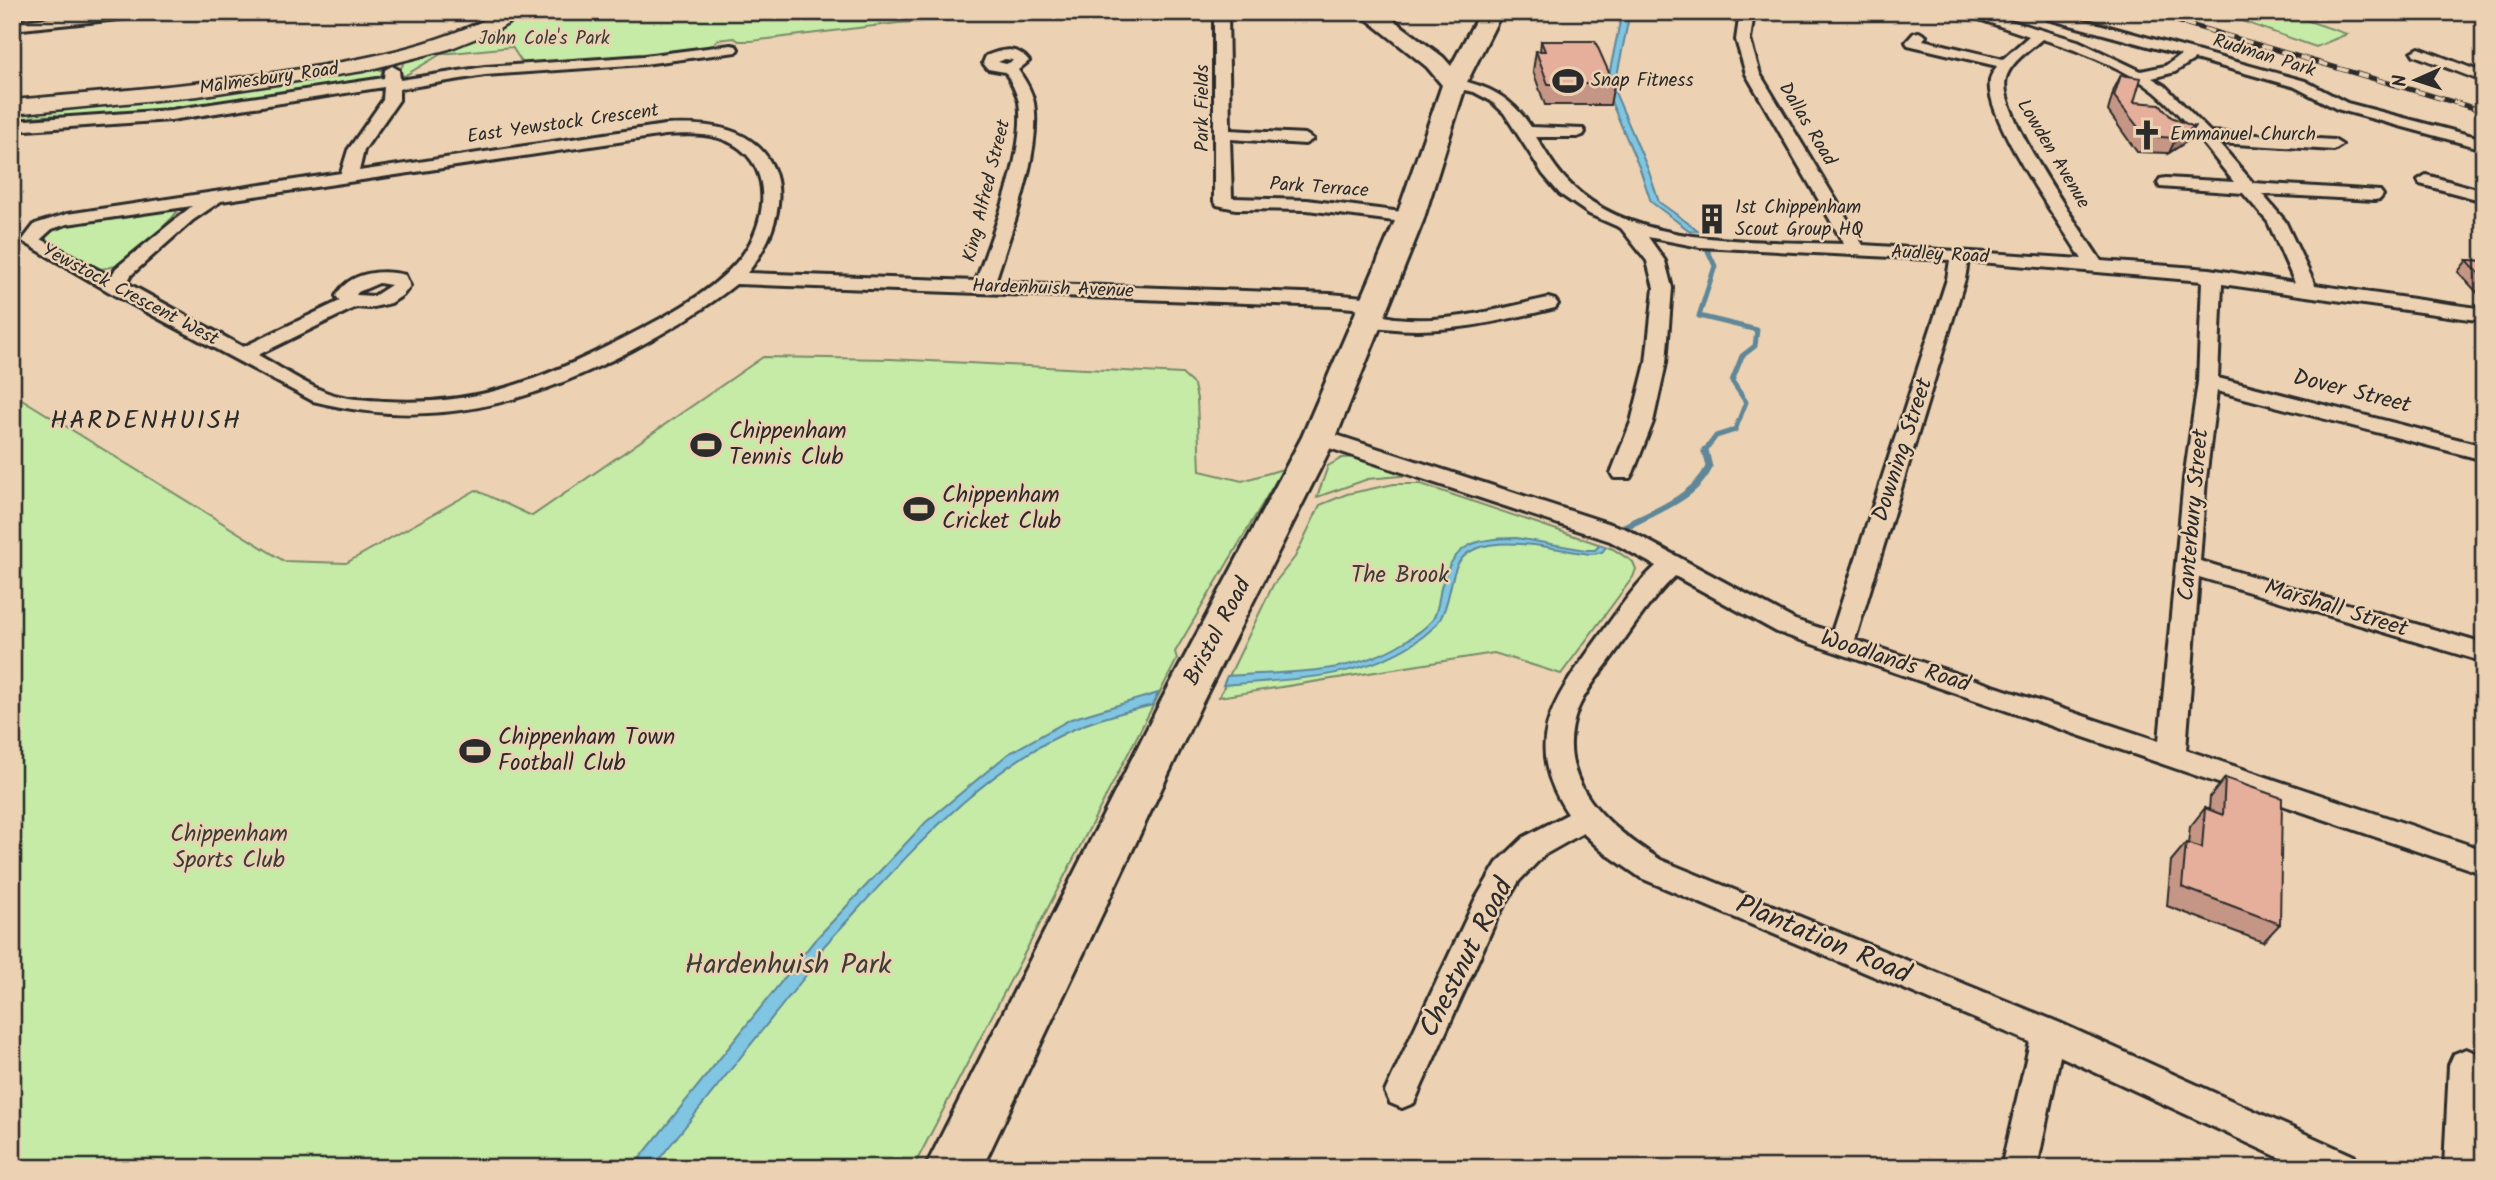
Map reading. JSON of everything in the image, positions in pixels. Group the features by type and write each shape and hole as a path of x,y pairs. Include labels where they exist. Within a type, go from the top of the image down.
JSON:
{"main road":[{"name":"Malmesbury Road","path":"12,107 267,81 393,75 517,12"},
{"path":"1370,12 1443,69 1454,84"},
{"name":"Bristol Road","path":"953,1168 1180,705 1319,438 1410,218 1454,84 1491,12"},
{"path":"1425,54 1437,60 1451,61 1471,54"}],"street":[{"path":"12,26 148,12"},
{"path":"207,12 219,15 250,12"},
{"name":"Park Fields","path":"1221,12 1222,194 1225,202"},
{"name":"Dallas Road","path":"1747,12 1743,40 1753,74 1857,250"},
{"path":"1965,12 2073,44 2140,76 2167,95 2276,220 2307,289"},
{"name":"Rudman Park","path":"2053,16 2101,32 2300,84 2339,108 2484,144"},
{"path":"1914,42 2006,64 2040,34"},
{"path":"349,176 356,150 391,100 393,75 644,60 732,49"},
{"path":"2419,52 2484,78"},
{"name":"Rudman Park","path":"2140,76 2169,69 2193,54"},
{"name":"Lowden Avenue","path":"2006,64 1997,80 1996,91 2003,114 2095,265"},
{"name":"King Alfred Street","path":"984,287 1010,203 1027,124 1025,94 1009,68"},
{"name":"Malmesbury Road","path":"12,126 38,122 191,113 393,75"},
{"name":"Audley Road","path":"1454,84 1473,87 1497,97 1513,110 1564,188 1598,212 1660,235 1700,242 1960,255 2210,275 2484,315"},
{"name":"East Yewstock Crescent","path":"38,230 67,219 654,131 689,130 720,133 745,144 757,155 768,172 772,194 761,241 751,257 730,278"},
{"path":"1526,132 1577,132"},
{"path":"1222,134 1305,139"},
{"path":"2206,137 2341,140 2348,157"},
{"path":"2426,180 2484,196"},
{"path":"2165,183 2374,195"},
{"name":"East Yewstock Crescent","path":"120,290 118,283 121,275 137,259 196,209 230,194"},
{"name":"Park Terrace","path":"1225,202 1312,205 1410,218"},
{"path":"1628,225 1651,252 1663,276"},
{"name":"Yewstock Crescent West","path":"38,230 31,238 33,243 301,388 340,403 399,408 488,400 533,388 589,365 664,324 730,278"},
{"path":"1622,473 1642,422 1656,363 1663,264 1669,252 1680,246 1700,242"},
{"name":"Downing Street","path":"1841,644 1956,279 1960,255"},
{"name":"Canterbury Street","path":"2172,755 2195,479 2208,382 2213,286 2210,275"},
{"name":"Hardenhuish Avenue","path":"730,278 1330,300 1416,326 1446,325 1548,303"},
{"name":"Yewstock Crescent West","path":"242,355 352,302"},
{"name":"Dover Street","path":"2208,382 2484,453"},
{"name":"Woodlands Road","path":"1319,438 1592,525 1636,544 1763,615 1841,644 2484,862"},
{"name":"Plantation Road","path":"1672,565 1650,584 1563,713 1556,750 1560,768 1577,805 1607,840 1651,869 2048,1034 2342,1168"},
{"name":"Marshall Street","path":"2189,566 2484,653"},
{"name":"Chestnut Road","path":"1402,1092 1486,909 1508,872 1534,846 1562,829 1588,820"},
{"path":"2019,1168 2048,1034"},
{"path":"2462,1168 2466,1065"}],"green space":[{"name":"John Cole's Park","path":"524,12 1042,14 898,23 751,41 734,38 717,40 713,46 703,51 525,67 512,47 441,54 404,76 398,73 406,59"},
{"path":"2216,12 2282,12 2347,34 2316,47"},
{"path":"374,67 383,71 378,80 223,107 50,121 56,115 30,117 24,123 12,123 12,111"},
{"path":"173,208 177,212 148,242 130,258 110,268 99,269 39,239 42,232 62,224"},
{"name":"Chippenham Sports Club","path":"763,357 891,359 1182,374 1194,385 1197,399 1200,471 1242,481 1283,469 1175,652 1177,659 1171,671 913,1168 12,1168 12,393 284,561 346,563 476,490 532,516"},
{"path":"1359,457 1411,475 1368,479 1317,497 1328,466 1342,458"},
{"name":"The Brook","path":"1394,484 1421,484 1613,549 1633,562 1636,569 1633,577 1561,674 1494,653 1219,697 1273,585 1295,557 1320,505 1347,494"}],"water":[{"path":"1622,12 1630,12 1614,90 1659,202 1699,231 1690,231 1651,202 1606,90"},
{"path":"1516,538 1586,550 1595,550 1600,545 1606,547 1602,552 1591,554 1515,544 1495,544 1477,549 1463,558 1454,573 1446,605 1434,627 1414,643 1392,655 1370,664 1322,676 1223,685 1227,676 1318,670 1362,661 1383,653 1416,635 1433,619 1446,573 1467,546 1489,540"},
{"path":"1158,693 1153,705 1094,721 1047,742 1011,765 944,820 824,946 811,969 652,1168 632,1168 814,941 926,822 1008,754 1071,719"}],"building":[{"path":"1541,41 1595,41 1614,84 1548,84 1536,51 1545,51"},
{"path":"2121,75 2141,78 2134,102 2160,104 2171,117 2194,127 2176,138 2145,136 2114,96"},
{"path":"2467,260 2484,261 2484,279"},
{"path":"2225,778 2282,798 2280,924 2182,887 2186,843 2202,848 2205,808 2223,815"}],"waterway":[{"path":"1705,451 1716,436 1735,430 1746,402 1732,381 1742,356 1755,346 1757,330 1699,316 1715,266 1708,251"},
{"path":"1622,528 1671,504 1694,487 1709,467 1705,451"}],"railway":[{"path":"2146,12 2484,111"}],"place":[{"name":"Snap Fitness","path":"1568,81"},
{"name":"Emmanuel Church","path":"2147,135"},
{"name":"1st Chippenham Scout Group HQ","path":"1712,219"},
{"name":"Chippenham Tennis Club","path":"706,445"},
{"name":"Chippenham Cricket Club","path":"919,509"},
{"name":"Chippenham Town Football Club","path":"475,751"}],"district":[{"name":"HARDENHUISH","path":"146,421"}],"park label":[{"name":"Hardenhuish Park","path":"788,965"}]}
